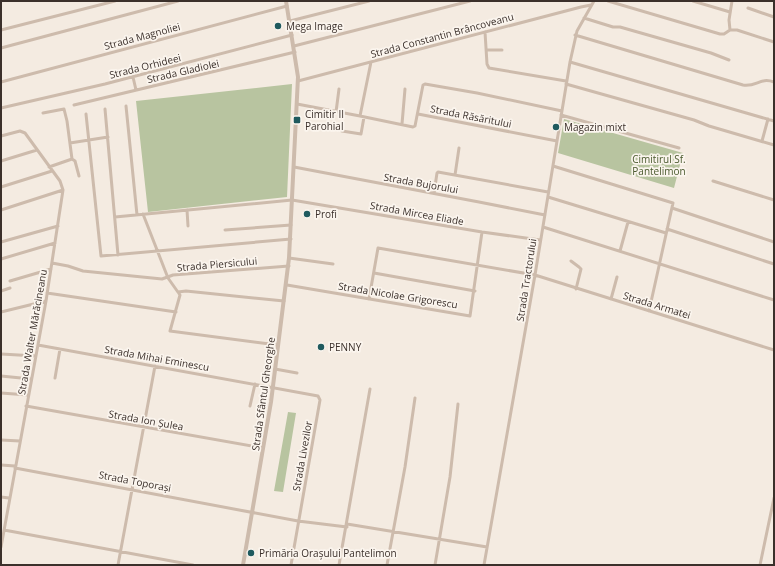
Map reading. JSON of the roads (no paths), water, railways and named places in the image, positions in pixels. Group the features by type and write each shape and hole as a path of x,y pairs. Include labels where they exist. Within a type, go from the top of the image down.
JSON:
{"street":[{"path":"1,30 115,1"},
{"path":"1,48 178,1"},
{"path":"290,21 369,1"},
{"path":"294,46 470,1"},
{"name":"Strada Tractorului","path":"484,565 535,276 575,36 594,1"},
{"path":"608,1 720,34 724,34 730,30 737,30 774,42"},
{"path":"693,1 730,12"},
{"path":"730,30 730,12 732,1"},
{"name":"Strada Sfântul Gheorghe","path":"243,565 273,387 289,266 298,82 287,3"},
{"name":"Strada Magnoliei","path":"1,82 287,3"},
{"name":"Strada Constantin Brâncoveanu","path":"298,82 591,5"},
{"path":"748,8 774,16"},
{"path":"584,18 612,28 620,27 711,53 728,60"},
{"path":"485,32 487,64 491,68 566,83 774,145"},
{"name":"Strada Orhideei","path":"1,108 133,77 292,35"},
{"path":"575,36 743,85 753,85 765,79 774,82"},
{"path":"486,50 502,50"},
{"name":"Strada Gladiolei","path":"74,105 295,52"},
{"path":"342,131 360,134 371,62"},
{"path":"570,62 774,121"},
{"path":"133,77 136,90"},
{"path":"418,114 424,84 477,93 561,113 679,148"},
{"path":"336,112 339,89"},
{"path":"402,124 405,89"},
{"name":"Strada Răsăritului","path":"297,104 414,127 418,114 557,141"},
{"path":"126,106 137,215"},
{"path":"43,113 64,109 72,159 75,161 79,176"},
{"path":"105,109 118,255"},
{"path":"86,114 101,256 291,239"},
{"path":"762,141 768,119"},
{"path":"1,136 23,131 61,183 63,190 1,210"},
{"path":"70,143 108,137"},
{"path":"455,176 459,148"},
{"path":"1,161 37,150"},
{"path":"49,167 72,159"},
{"path":"553,166 673,203 649,311"},
{"name":"Strada Bujorului","path":"294,167 544,215"},
{"path":"1,187 52,170"},
{"path":"434,193 437,173 548,192"},
{"path":"713,181 774,200"},
{"name":"Strada Walter Mărăcineanu","path":"1,546 3,528 46,301 63,190"},
{"path":"548,197 628,222 667,231 774,264"},
{"name":"Strada Mircea Eliade","path":"115,217 292,200 482,232 540,240"},
{"path":"672,208 774,242"},
{"path":"188,210 188,226"},
{"path":"143,214 168,278 178,292 180,298 170,331 278,345"},
{"path":"620,251 628,222"},
{"path":"225,230 291,225"},
{"path":"1,242 58,226"},
{"path":"543,227 774,300"},
{"name":"Strada Nicolae Grigorescu","path":"287,285 470,316 475,291 482,232"},
{"path":"1,259 55,243"},
{"name":"Strada Armatei","path":"374,273 378,248 535,276 774,350"},
{"path":"289,258 334,264"},
{"path":"571,261 581,269 576,289"},
{"name":"Strada Piersicului","path":"52,263 83,271 162,279 173,275 289,266"},
{"path":"10,281 51,269"},
{"path":"369,299 374,273 475,291"},
{"path":"611,299 617,277"},
{"path":"1,291 10,288"},
{"path":"178,292 186,291 284,301"},
{"path":"47,294 176,312"},
{"path":"1,312 46,301"},
{"name":"Strada Mihai Eminescu","path":"38,345 273,387"},
{"path":"55,378 60,349"},
{"path":"1,354 36,356"},
{"path":"118,565 155,366"},
{"path":"275,369 297,373"},
{"path":"1,376 31,379"},
{"path":"250,406 255,384"},
{"name":"Strada Livezilor","path":"273,387 316,395 320,398 291,565"},
{"path":"339,565 370,389"},
{"path":"1,393 28,395"},
{"path":"387,565 394,531 414,398"},
{"path":"435,565 450,477 458,404"},
{"name":"Strada Ion Șulea","path":"26,406 263,448"},
{"path":"1,440 20,441"},
{"name":"Strada Toporași","path":"1,465 298,521 394,531 487,547"},
{"path":"1,498 9,498"},
{"path":"760,565 774,498"},
{"path":"3,528 192,565"}],"place":[{"name":"Mega Image","path":"278,26"},
{"name":"Cimitir II Parohial","path":"297,120"},
{"name":"Magazin mixt","path":"556,127"},
{"name":"Profi","path":"307,214"},
{"name":"PENNY","path":"321,347"},
{"name":"Primăria Orașului Pantelimon","path":"251,553"}],"park label":[{"name":"Cimitirul Sf. Pantelimon","path":"659,164"}]}
